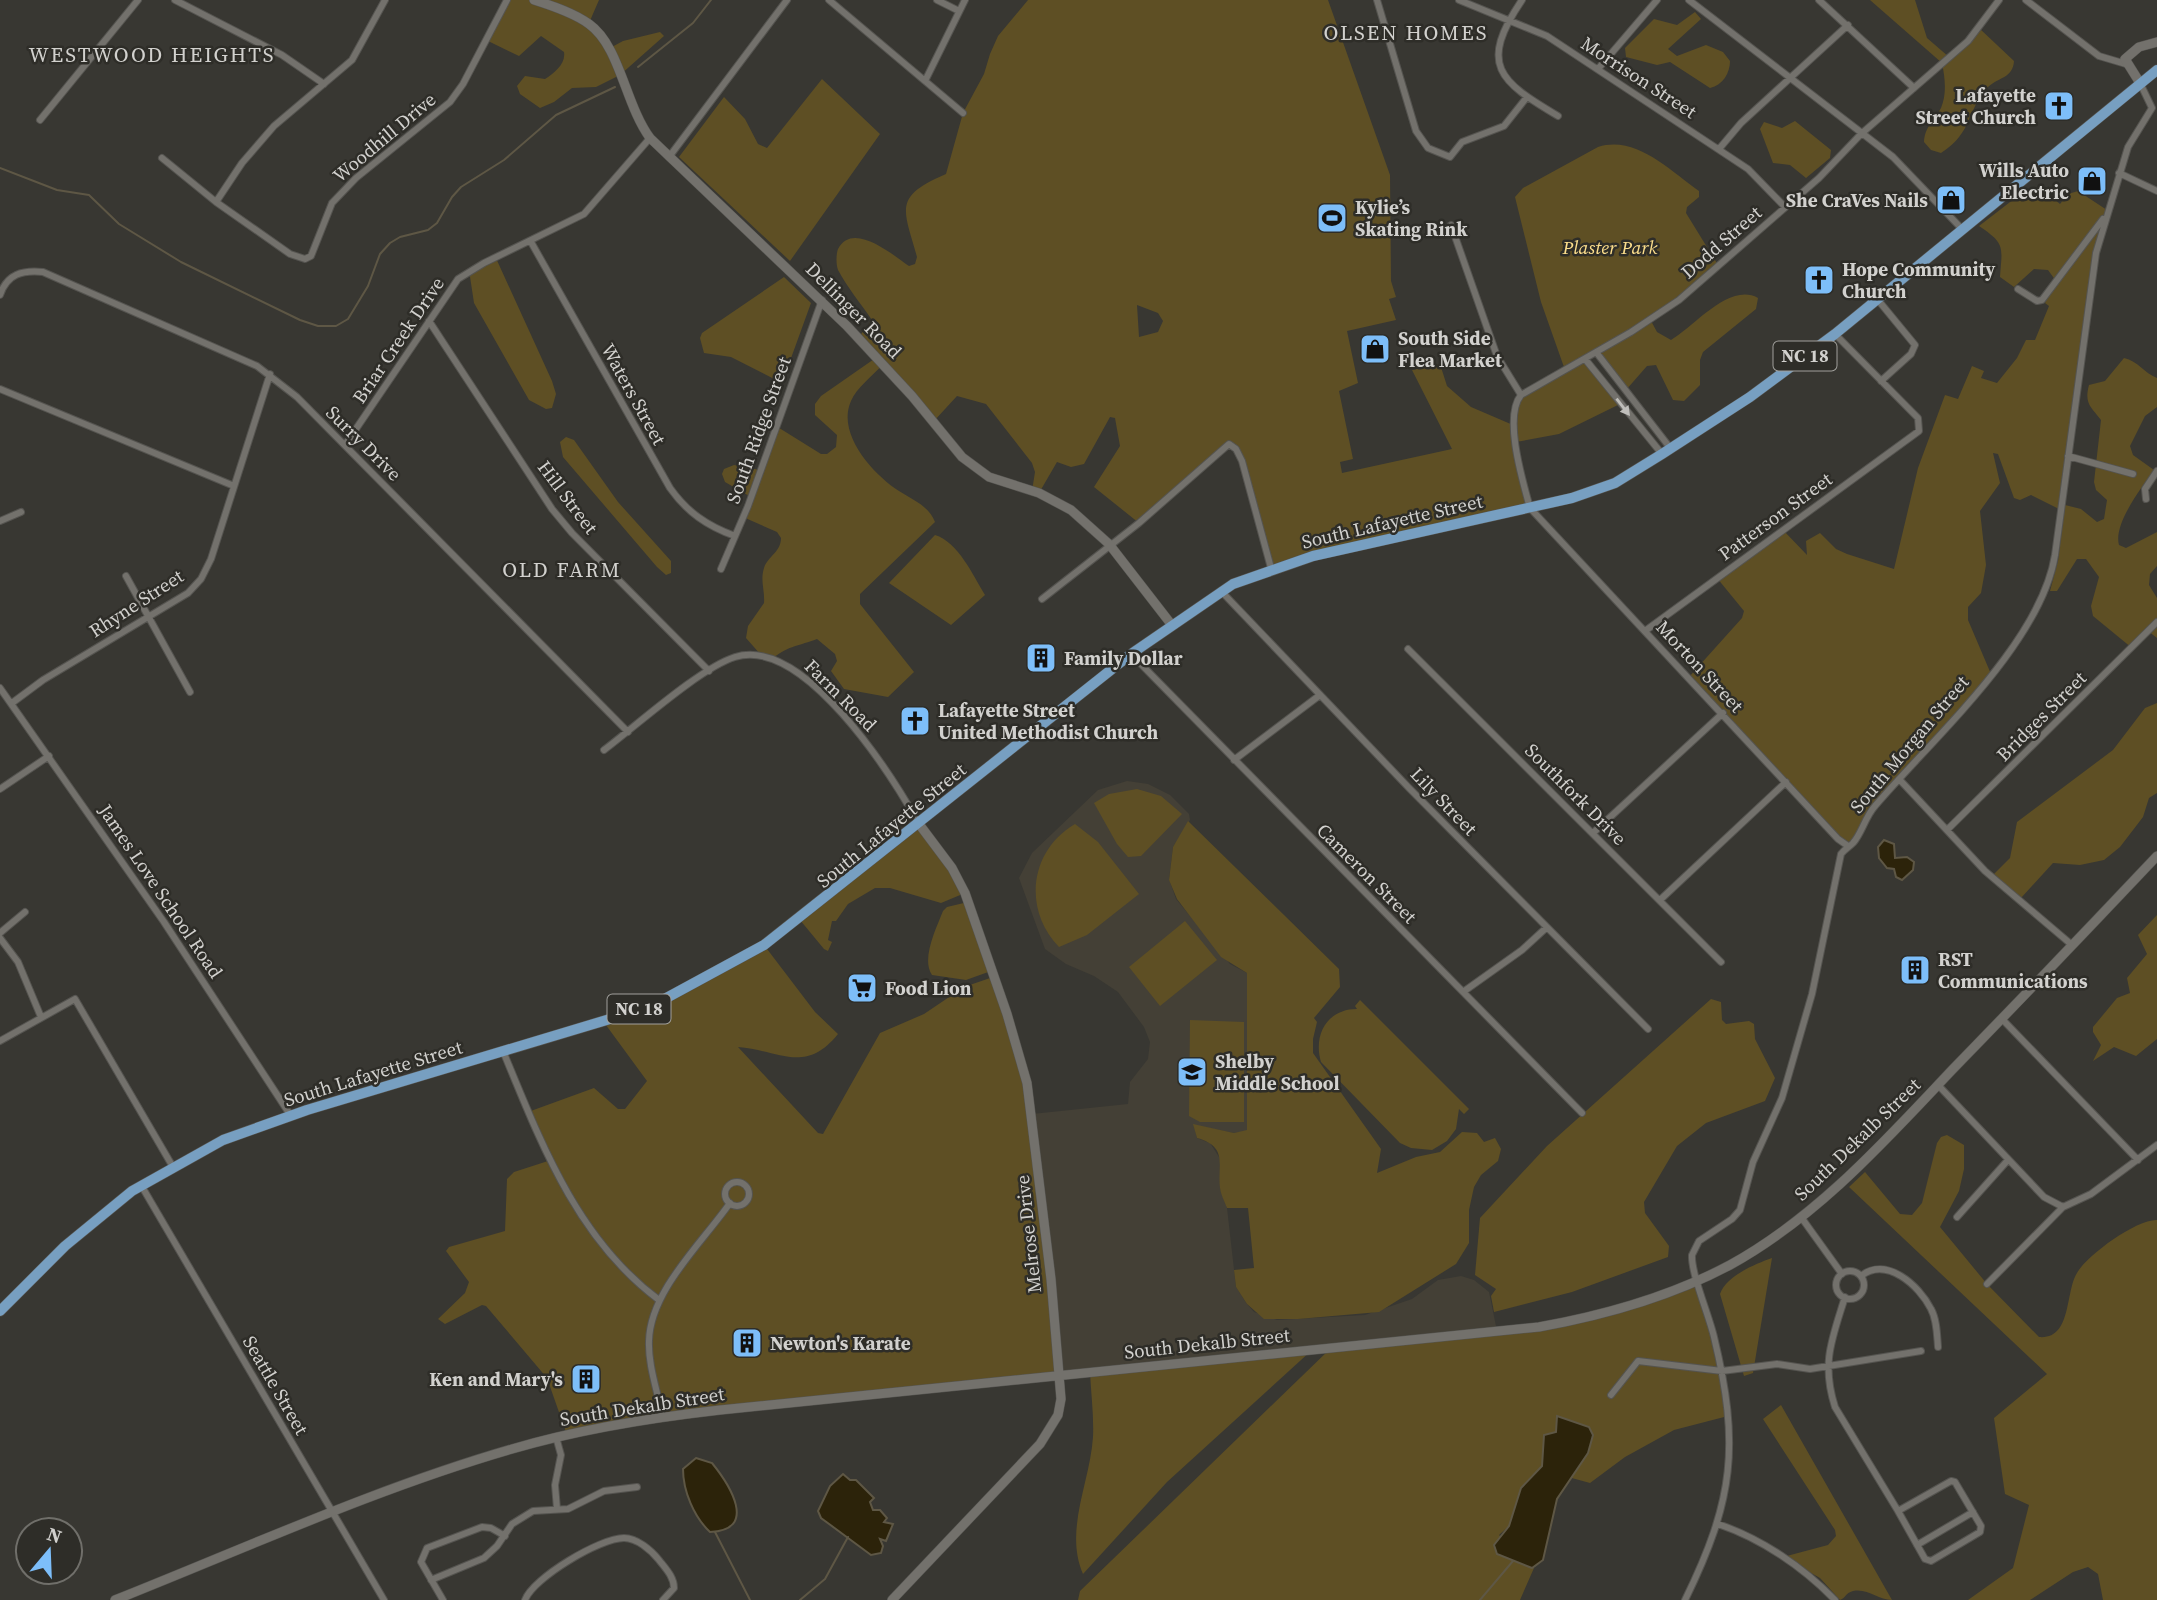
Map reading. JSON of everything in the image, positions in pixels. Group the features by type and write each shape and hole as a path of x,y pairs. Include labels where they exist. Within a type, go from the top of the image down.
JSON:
{"main road":[{"name":"Dellinger Road","path":"534,0 578,18 600,33 617,66 635,115 650,138 822,300 891,372 972,466 989,477 1039,493 1065,506 1110,545 1171,624"},
{"path":"2126,64 2125,58 2134,51 2157,42"},
{"name":"South Morgan Street","path":"2126,64 2140,83"},
{"name":"South Lafayette Street","path":"0,1311 65,1245 141,1185 223,1140 291,1116 659,1002 725,968 800,920 1131,654 1221,591 1271,568 1313,556 1577,497 1615,483 1666,452 1836,334 2157,70"},
{"name":"Melrose Drive","path":"892,1600 1045,1438 1060,1407 1060,1376 1027,1083 1007,1014 965,893 952,868 919,824"},
{"name":"South Dekalb Street","path":"116,1600 438,1473 556,1437 662,1416 1539,1327 1622,1309 1698,1281 1756,1249 1801,1217 1861,1165 2157,856"}],"street":[{"path":"40,120 138,0"},
{"path":"175,0 282,55 324,84"},
{"path":"162,158 216,202 260,141 352,60 385,0"},
{"name":"Woodhill Drive","path":"216,202 290,254 305,259 311,256 332,202 356,178 450,102 463,84 507,0"},
{"path":"669,157 787,0"},
{"path":"829,0 963,113"},
{"path":"937,0 959,11"},
{"path":"925,81 965,0"},
{"path":"1377,0 1416,131 1428,148 1450,157 1462,142 1504,126 1527,97"},
{"name":"Morrison Street","path":"1459,0 1511,19 1547,36 1748,169 1786,207"},
{"path":"1522,0 1498,48 1499,67 1510,83 1558,116"},
{"path":"1598,69 1657,0"},
{"path":"1689,0 1788,79 1894,157 1962,229"},
{"path":"1819,0 1914,88"},
{"name":"Dodd Street","path":"1521,395 1585,359 1679,300 1819,178 1861,134 1968,41 1999,0"},
{"path":"2026,0 2099,56 2126,64"},
{"path":"1719,149 1788,79 1848,25"},
{"name":"South Morgan Street","path":"1685,1600 1718,1524 1731,1465 1722,1371 1692,1262 1694,1246 1732,1219 1740,1210 1750,1172 1791,1074 1812,994 1840,856 1854,842 1873,807 1991,674 2040,603 2054,565 2092,280 2104,218 2130,142 2152,111 2151,100 2140,83"},
{"name":"Briar Creek Drive","path":"345,446 458,279 484,263 584,214 650,138"},
{"path":"2119,173 2157,191"},
{"path":"2018,289 2037,301 2042,300 2104,218"},
{"path":"1451,225 1497,356 1521,395 1516,403 1514,425 1530,508"},
{"name":"Waters Street","path":"531,242 670,488 683,506 735,536"},
{"name":"Surry Drive","path":"0,295 4,285 17,273 36,271 54,275 270,374 345,446 628,732"},
{"name":"South Ridge Street","path":"721,569 822,300"},
{"path":"1836,334 1881,381 1911,354 1914,345 1878,300"},
{"name":"Hill Street","path":"429,321 552,509 572,533 709,671"},
{"path":"1596,352 1666,452"},
{"path":"1585,359 1666,452"},
{"name":"Rhyne Street","path":"12,703 43,680 188,593 201,579 211,559 270,374"},
{"name":"Patterson Street","path":"1645,631 1919,430 1921,424 1881,381"},
{"path":"0,388 234,486"},
{"path":"1042,599 1230,444 1242,461 1271,568"},
{"path":"2068,456 2133,474"},
{"path":"2146,499 2145,489 2157,471"},
{"name":"Morton Street","path":"1530,508 1838,839 1848,846"},
{"path":"0,521 21,512"},
{"path":"126,576 190,692"},
{"name":"Lily Street","path":"1221,591 1546,928 1648,1029"},
{"name":"Bridges Street","path":"1947,830 2157,622"},
{"name":"Southfork Drive","path":"1408,649 1721,962"},
{"name":"Cameron Street","path":"1131,654 1582,1113"},
{"name":"Farm Road","path":"604,750 709,671 735,657 761,655 798,673 877,755 919,824"},
{"name":"James Love School Road","path":"0,688 164,922 291,1116"},
{"path":"1234,760 1320,695"},
{"path":"1593,833 1723,713"},
{"path":"0,789 49,756"},
{"path":"1899,779 1985,871 2072,945"},
{"path":"1660,900 1786,782"},
{"path":"25,912 0,935 18,962 40,1017"},
{"path":"1463,992 1522,950 1546,928"},
{"path":"0,1041 75,999 173,1167"},
{"path":"2002,1019 2138,1160"},
{"path":"503,1051 549,1161 566,1194 630,1278 659,1300"},
{"path":"1938,1085 2044,1198 2063,1207"},
{"path":"1987,1284 2063,1207 2080,1201 2157,1145"},
{"path":"1957,1217 2008,1160"},
{"name":"Seattle Street","path":"141,1185 384,1600"},
{"path":"662,1416 649,1346 651,1323 659,1300 730,1203"},
{"path":"1801,1217 1842,1274"},
{"path":"1861,1276 1869,1269 1888,1269 1911,1285 1931,1310 1938,1347"},
{"path":"1844,1297 1855,1298 1862,1292 1864,1284 1861,1276 1853,1271 1842,1274 1837,1284 1844,1297 1827,1356 1826,1367 1835,1407 1925,1559 1931,1561 1980,1532 1981,1526 1955,1482 1951,1481 1898,1511"},
{"path":"1611,1395 1638,1361 1722,1371 1777,1364 1810,1369 1921,1351"},
{"path":"556,1437 561,1455 555,1485 557,1509"},
{"path":"431,1580 484,1558 519,1518 533,1511 568,1509 604,1491 637,1487"},
{"path":"1917,1545 1973,1511"},
{"path":"1718,1524 1740,1531 1808,1574 1835,1600"},
{"path":"443,1600 421,1562 427,1548 482,1527 505,1536"},
{"path":"525,1600 531,1588 542,1579 600,1544 626,1538 638,1541 655,1555 672,1578 674,1588 663,1600"}],"shaded area":[{"name":"Shelby Middle School","path":"1127,781 1148,784 1170,795 1189,814 1190,820 1173,847 1169,879 1176,899 1230,964 1247,973 1247,1131 1234,1133 1194,1125 1197,1138 1210,1143 1221,1160 1220,1188 1227,1208 1236,1287 1247,1304 1254,1312 1277,1320 1365,1315 1412,1299 1438,1280 1461,1276 1474,1280 1489,1292 1497,1331 1061,1376 1032,1114 1128,1104 1130,1082 1148,1059 1150,1042 1144,1027 1118,992 1094,976 1066,964 1045,949 1019,878 1032,853 1098,790"},
{"path":"1884,840 1894,844 1895,858 1907,857 1914,862 1913,870 1902,880 1896,877 1894,869 1887,868 1879,858 1878,847"},
{"path":"1557,1416 1589,1427 1593,1435 1588,1453 1557,1499 1543,1560 1532,1568 1497,1554 1494,1545 1509,1526 1521,1488 1542,1466 1544,1435 1556,1432"},
{"path":"696,1458 712,1463 732,1494 737,1515 733,1523 725,1529 710,1532 691,1503 683,1469"},
{"path":"843,1474 850,1480 856,1480 874,1498 870,1502 873,1510 880,1510 887,1518 884,1522 893,1524 886,1541 880,1539 883,1546 881,1553 871,1555 821,1518 818,1511 830,1486"}],"green space":[{"path":"507,0 599,0 589,23 610,48 623,41 660,32 664,36 620,75 596,87 572,88 554,102 540,108 520,94 517,86 525,76 545,79 548,77 561,64 564,52 541,36 519,56 486,40"},
{"name":"Plaster Park","path":"1028,0 1328,0 1390,175 1391,281 1396,297 1389,299 1396,320 1347,331 1358,383 1339,391 1353,459 1340,462 1342,473 1452,449 1412,370 1440,364 1447,386 1471,407 1513,425 1518,399 1565,370 1541,302 1515,197 1523,188 1598,147 1626,146 1639,150 1699,191 1699,197 1687,207 1686,213 1718,265 1650,319 1657,332 1671,340 1712,308 1735,296 1758,298 1756,309 1703,352 1700,360 1700,385 1684,401 1673,400 1656,365 1647,366 1626,390 1596,353 1585,358 1620,404 1559,434 1516,442 1530,508 1271,568 1242,461 1232,445 1139,523 1094,487 1120,446 1115,418 1110,417 1084,464 1071,467 1057,462 1039,493 1032,491 1035,472 1032,463 986,404 957,396 934,421 883,364 861,386 851,401 848,414 853,440 879,475 925,508 935,522 860,594 860,604 914,672 888,697 844,689 831,671 837,661 835,654 817,639 790,648 773,658 761,655 746,638 748,626 764,603 764,568 779,547 781,538 777,532 743,517 751,497 725,482 722,474 724,469 734,465 760,470 776,426 821,454 827,454 836,447 837,435 815,415 815,404 821,396 877,357 858,338 872,320 838,270 838,249 845,241 863,239 874,243 909,266 915,264 917,257 908,227 906,206 917,190 946,174 963,113 984,74 998,36","holes":["1137,305 1158,313 1163,321 1158,332 1139,337"]},
{"path":"1870,0 1915,0 1927,38 1949,57 1979,28 2014,61 2011,71 1981,95 1959,137 1941,153 1931,150 1924,142 1928,128 1943,103 1945,86 1942,63"},
{"path":"1695,12 1701,19 1668,49 1677,56 1706,45 1723,52 1730,65 1725,78 1719,84 1710,88 1670,62 1657,65 1626,57 1625,48 1654,19 1677,25"},
{"path":"822,79 880,134 790,261 679,157 724,97 745,119 758,144 767,148"},
{"path":"1795,121 1831,150 1830,158 1806,178 1790,165 1773,163 1760,129 1764,122 1782,128"},
{"path":"2027,189 2038,200 2047,193 2060,204 2068,194 2078,191 2107,210 2096,253 2061,510 2031,495 2020,500 2014,498 1998,454 1993,453 2000,483 1980,511 1986,565 1981,593 1968,607 1968,620 1991,674 1873,807 1854,842 1847,845 1689,677 1742,618 1744,611 1717,578 1783,530 1807,555 1806,541 1820,533 1836,549 1894,569 1918,468 1945,395 1958,399 1972,366 1984,371 1981,378 1997,383 2017,358 2026,340 2035,340 2049,306 2045,303 2056,281 2048,270 2034,269 2014,287 2000,277 2001,252 1998,242 1979,226"},
{"path":"495,256 552,381 556,394 552,408 546,409 529,400 474,303 469,270"},
{"path":"784,277 811,303 782,383 731,357 704,353 700,338 702,333"},
{"path":"2124,358 2157,378 2157,407 2145,416 2130,446 2133,455 2154,470 2124,517 2118,536 2119,545 2126,548 2157,532 2157,566 2150,574 2149,585 2157,598 2157,638 2148,631 2132,648 2093,616 2091,606 2099,577 2086,559 2077,559 2057,591 2050,591 2058,561 2065,505 2081,509 2097,522 2104,519 2107,500 2096,490 2094,482 2101,420 2089,405 2087,397 2089,385 2105,381"},
{"path":"566,437 574,440 618,502 671,561 671,573 666,575 657,567 563,457 560,442"},
{"path":"935,535 958,552 985,595 951,625 889,583"},
{"path":"2157,703 2157,793 2149,798 2143,817 2120,847 2104,860 2080,865 2053,863 2021,898 1994,874 2010,858 2017,822 2113,750 2145,708"},
{"path":"1137,789 1161,796 1182,814 1141,856 1128,857 1117,844 1094,803 1109,794"},
{"path":"1188,821 1339,969 1340,987 1314,1018 1317,1022 1313,1053 1381,1149 1377,1173 1416,1157 1440,1152 1462,1132 1477,1133 1484,1142 1495,1138 1501,1149 1498,1161 1481,1175 1474,1187 1469,1210 1469,1243 1456,1264 1379,1312 1264,1319 1247,1304 1236,1287 1234,1270 1254,1268 1248,1208 1227,1208 1220,1188 1218,1152 1214,1146 1197,1138 1193,1124 1234,1133 1247,1130 1247,973 1221,957 1177,899 1169,880 1173,847"},
{"path":"919,824 965,893 941,903 890,888 875,888 848,904 836,921 832,921 828,940 832,942 828,951 824,949 800,920"},
{"path":"1075,824 1098,842 1139,894 1087,935 1059,947 1047,932 1040,916 1036,882 1048,849"},
{"path":"968,902 991,971 966,980 932,975 928,961 929,952 943,911 947,907"},
{"path":"2157,915 2157,1039 2136,1056 2114,1047 2093,1061 2101,1045 2093,1027 2117,998 2130,993 2127,978 2147,954 2138,935"},
{"path":"1185,921 1217,960 1160,1006 1129,967"},
{"path":"764,945 815,1012 838,1034 814,1054 803,1057 738,1047 818,1133 823,1134 880,1033 924,1014 964,987 993,977 1018,1049 1061,1376 824,1400 567,1435 547,1378 486,1306 482,1305 445,1324 438,1319 465,1293 469,1282 446,1251 449,1247 505,1231 507,1179 514,1172 548,1161 528,1112 594,1088 618,1109 625,1109 647,1081 603,1021 659,1002"},
{"path":"1711,999 1721,1002 1722,1020 1726,1024 1749,1021 1754,1024 1755,1039 1775,1078 1765,1101 1706,1123 1677,1146 1644,1202 1645,1213 1669,1246 1668,1257 1572,1292 1494,1312 1491,1296 1496,1289 1475,1275 1480,1218 1547,1146"},
{"path":"1360,1000 1469,1109 1464,1114 1459,1109 1456,1129 1447,1141 1432,1150 1411,1148 1400,1143 1321,1062 1319,1042 1325,1025 1338,1013 1357,1009 1355,1006"},
{"path":"1190,1020 1244,1022 1244,1122 1200,1122 1189,1116"},
{"path":"1947,1135 1964,1145 1964,1169 1959,1191 1940,1227 1987,1284 2039,1337 2050,1336 2057,1331 2066,1313 2073,1281 2091,1257 2113,1239 2137,1225 2157,1220 2157,1600 2103,1600 2098,1574 2088,1567 2073,1572 2030,1600 1968,1600 2013,1568 2029,1505 2005,1494 1994,1418 2047,1374 1849,1187 1865,1172 1900,1214 1912,1215 1922,1203 1937,1143 1941,1137"},
{"path":"1772,1258 1753,1373 1744,1376 1720,1294 1735,1276"},
{"path":"1698,1281 1728,1416 1674,1430 1625,1457 1590,1483 1539,1469 1516,1503 1509,1526 1499,1535 1534,1568 1520,1600 1078,1600 1080,1591 1331,1348 1574,1321"},
{"path":"1312,1350 1167,1482 1083,1574 1076,1540 1093,1437 1090,1372"},
{"path":"1781,1405 1892,1600 1858,1591 1850,1592 1840,1600 1820,1578 1783,1557 1828,1545 1836,1536 1835,1530 1763,1419"}],"waterway":[{"path":"638,67 693,23 711,0"},
{"path":"0,168 57,190 89,195 119,224 181,262 300,320 318,326 336,326 348,319 368,286 380,254 390,243 400,237 428,230 437,223 461,187 504,160 556,115 615,87"},
{"path":"715,1532 750,1600"},
{"path":"800,1600 825,1579 848,1537"},
{"path":"1480,1600 1513,1561"}],"place":[{"name":"Lafayette Street Church","path":"2059,106"},
{"name":"Wills Auto Electric","path":"2092,181"},
{"name":"She CraVes Nails","path":"1951,200"},
{"name":"Kylie’s Skating Rink","path":"1332,218"},
{"name":"Hope Community Church","path":"1819,280"},
{"name":"South Side Flea Market","path":"1375,349"},
{"name":"Family Dollar","path":"1041,658"},
{"name":"Lafayette Street United Methodist Church","path":"915,721"},
{"name":"RST Communications","path":"1915,970"},
{"name":"Food Lion","path":"862,988"},
{"name":"Shelby Middle School","path":"1192,1072"},
{"name":"Newton's Karate","path":"747,1343"},
{"name":"Ken and Mary's","path":"586,1379"}],"district":[{"name":"OLSEN HOMES","path":"1406,33"},
{"name":"WESTWOOD HEIGHTS","path":"152,55"},
{"name":"OLD FARM","path":"562,570"}]}
